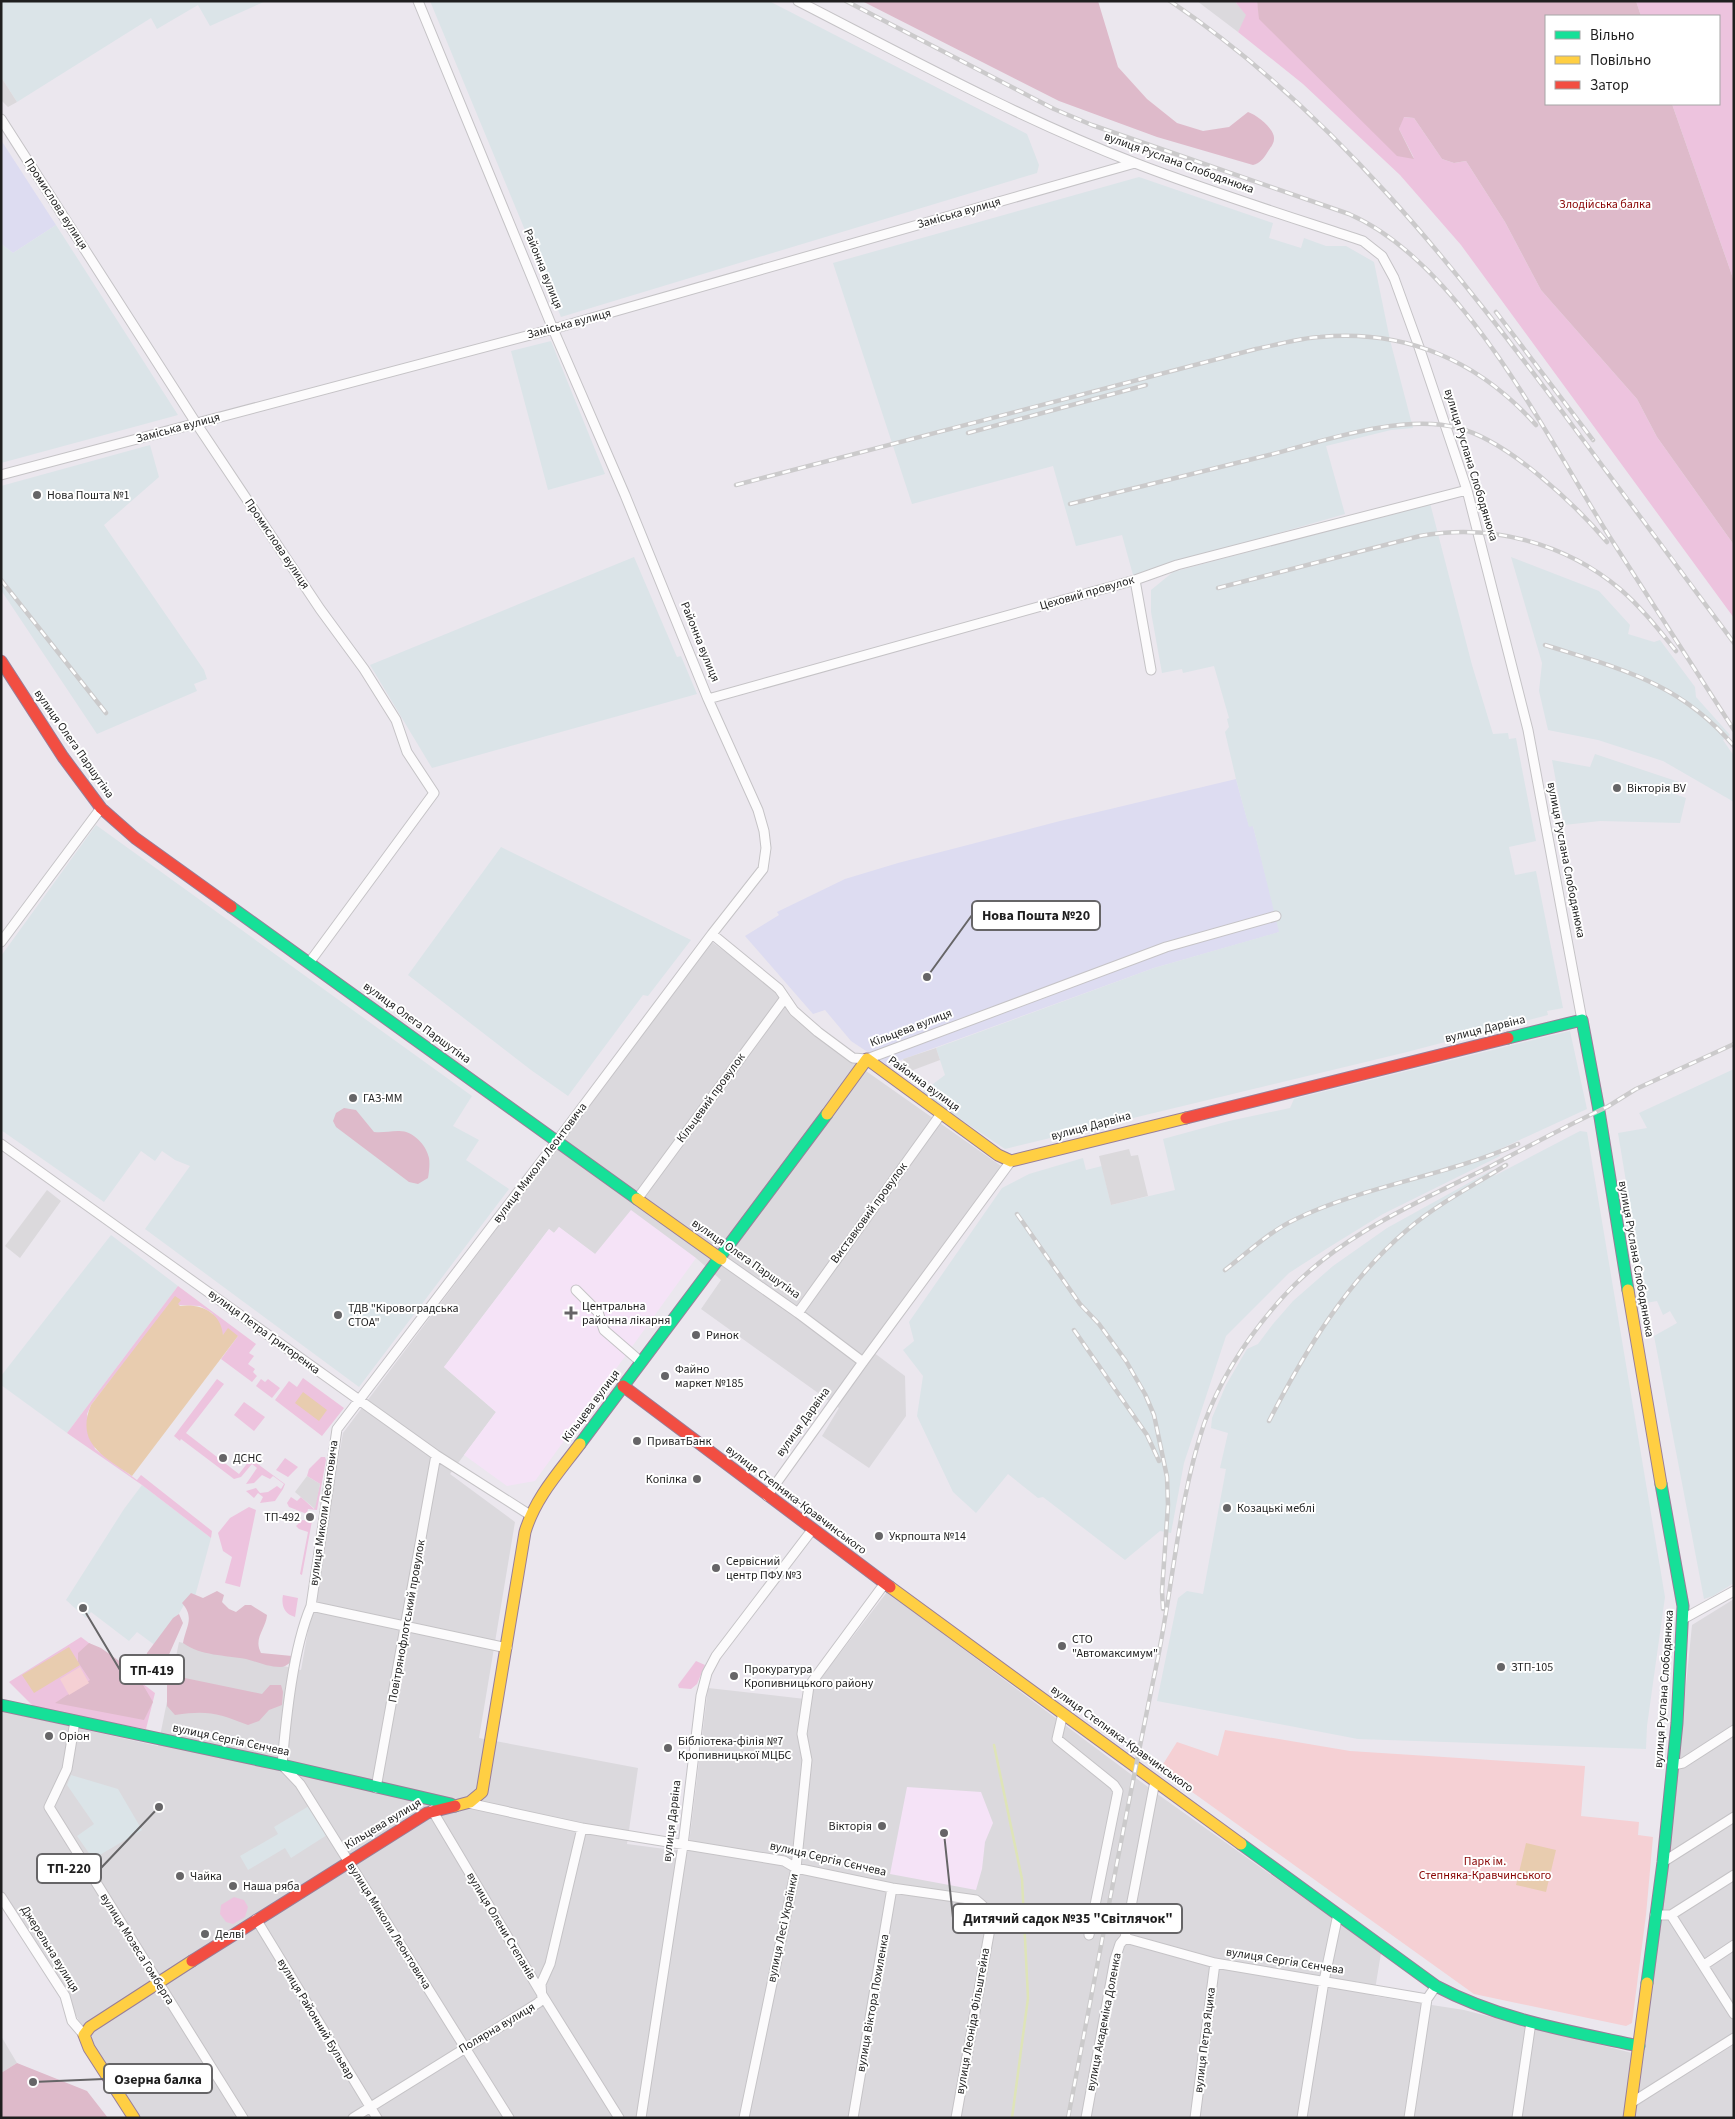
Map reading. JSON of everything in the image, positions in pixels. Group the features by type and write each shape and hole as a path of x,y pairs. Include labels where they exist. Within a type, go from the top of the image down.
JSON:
{"street":[{"name":"Районна вулиця","path":"418,1 552,329 625,495 708,700 758,810 764,831 766,848 763,869 712,934 779,989 794,1011 818,1032 853,1058 867,1059 998,1155 1011,1161"},
{"name":"вулиця Руслана Слободянюка","path":"798,1 985,97 1056,130 1135,163 1363,241 1382,256 1394,278 1466,490 1528,730 1582,1020 1683,1606 1673,1765 1663,1862 1629,2118"},
{"name":"Промислова вулиця","path":"1,119 196,423 320,609 364,669 396,720 407,752 434,793 309,963"},
{"name":"Заміська вулиця","path":"1,476 552,329 1135,163"},
{"name":"Цеховий провулок","path":"708,700 1135,580 1177,565 1466,490"},
{"path":"1135,580 1152,670"},
{"name":"вулиця Олега Паршутіна","path":"1,661 63,757 101,808 135,838 798,1313 863,1362"},
{"path":"1,942 101,808"},
{"name":"Кільцева вулиця","path":"84,2035 90,2027 158,1982 432,1810 468,1803 478,1797 484,1787 508,1648 525,1532 530,1515 544,1492 721,1259 867,1059 1166,947 1276,916"},
{"name":"вулиця Миколи Леонтовича","path":"509,2118 300,1784 282,1765 295,1669 304,1623 311,1606 337,1429 712,934"},
{"name":"Кільцевий провулок","path":"638,1198 785,998"},
{"name":"вулиця Дарвіна","path":"767,1496 1011,1161 1582,1020"},
{"name":"Виставковий провулок","path":"798,1313 942,1114"},
{"name":"вулиця Петра Григоренка","path":"1,1144 436,1455 530,1515"},
{"path":"576,1290 598,1312 604,1330 641,1362"},
{"name":"вулиця Степняка-Кравчинського","path":"623,1386 812,1530 1436,1986 1475,2006 1530,2022 1639,2046"},
{"name":"Повітрянофлотський провулок","path":"376,1788 407,1626 436,1455"},
{"name":"вулиця Дарвіна","path":"641,2118 683,1845 701,1696 707,1674 716,1656 812,1530"},
{"name":"вулиця Лесі Українки","path":"744,2118 796,1868 807,1760 802,1734 809,1686 885,1583"},
{"path":"1683,1619 1734,1591"},
{"path":"311,1606 508,1648"},
{"name":"вулиця Сергія Сєнчева","path":"1,1705 282,1765 454,1805"},
{"path":"1063,1713 1057,1739 1114,1785 1118,1791 1090,1935"},
{"name":"вулиця Мозеса Гомберга","path":"75,1721 66,1769 49,1806 243,2118"},
{"path":"1673,1765 1683,1763 1734,1730"},
{"name":"вулиця Академіка Доленка","path":"1086,2118 1116,1959 1120,1944 1125,1938 1155,1781"},
{"name":"вулиця Сергія Сєнчева","path":"468,1803 582,1828 784,1861 796,1868 892,1888 976,1900"},
{"name":"вулиця Олени Степанів","path":"432,1810 541,1993 619,2118"},
{"path":"1663,1862 1734,1817"},
{"name":"Полярна вулиця","path":"353,2118 542,2000 540,1984 550,1964 582,1828"},
{"path":"1655,1915 1671,1915 1734,1875"},
{"name":"вулиця Віктора Похиленка","path":"853,2118 892,1888"},
{"name":"Джерельна вулиця","path":"1,1897 65,1996 72,2021 84,2035 89,2048 134,2118"},
{"name":"вулиця Леоніда Фільштейна","path":"956,2118 991,1923 990,1914 976,1900"},
{"path":"1302,2118 1324,1981 1338,1914"},
{"path":"1671,1915 1734,2014"},
{"name":"вулиця Районний Бульвар","path":"256,1919 377,2118"},
{"name":"вулиця Сергія Сєнчева","path":"1125,1938 1215,1963 1428,1999"},
{"path":"1704,1965 1734,1946"},
{"name":"вулиця Петра Яцика","path":"1195,2118 1215,1963"},
{"path":"1409,2118 1428,1999 1436,1986"},
{"path":"1517,2118 1530,2022"},
{"path":"1631,2103 1734,2038"}],"shaded area":[{"path":"1,1 266,1 210,26 198,5 157,29 151,18 17,102 1,77"},
{"path":"430,1 769,1 1027,134 1039,165 1037,173 561,317"},
{"path":"1197,1 1237,1 1236,3 1247,15 1238,32"},
{"path":"1237,1 1257,1 1260,19 1414,158 1399,129 1403,117 1414,118 1442,159 1454,163 1466,161 1505,222 1541,290 1637,399 1657,437 1734,545 1734,618 1461,245 1400,175 1303,84 1238,32 1246,15 1236,3"},
{"path":"1636,1 1734,1 1734,281 1672,105 1720,105 1720,15 1641,15"},
{"path":"1,77 17,102 8,107 1,100"},
{"path":"1,140 56,225 13,253 1,244"},
{"path":"1139,177 1273,223 1269,238 1301,248 1304,238 1326,246 1346,246 1374,262 1390,340 1413,428 1391,430 1326,446 1345,514 1133,575 1122,535 1076,546 1053,466 912,504 833,263"},
{"path":"56,225 178,415 1,463 1,244 13,253"},
{"path":"551,341 605,474 548,490 511,351"},
{"path":"150,445 159,477 104,525 204,670 207,679 194,684 197,691 97,734 1,590 1,486"},
{"path":"1430,503 1472,665 1493,734 1508,733 1509,739 1516,738 1536,841 1509,847 1515,875 1536,871 1563,1008 1547,1011 1548,1015 1407,1052 1005,1149 921,1093 945,1075 936,1048 1154,968 1279,932 1253,826 1249,827 1236,779 1225,732 1229,727 1227,719 1229,718 1214,666 1183,673 1182,669 1162,673 1151,612 1151,590 1173,572"},
{"path":"634,557 677,657 681,656 697,694 432,768 370,665"},
{"path":"1511,557 1599,591 1630,625 1628,634 1654,642 1660,640 1695,687 1696,697 1730,735 1723,740 1734,756 1734,802 1663,761 1598,740 1548,730 1539,691 1542,663"},
{"name":"Вікторія BV","path":"1595,754 1679,782 1675,794 1686,798 1680,823 1600,821 1564,825 1552,760 1590,767"},
{"path":"1236,779 1249,826 1253,826 1280,932 1154,968 887,1065 851,1041 825,1010 813,1014 745,936 779,915 777,912 845,879 898,863 1060,821"},
{"path":"96,825 472,1096 453,1126 479,1140 466,1160 509,1189 359,1387 145,1229 190,1166 175,1160 162,1151 155,1161 141,1151 104,1202 1,1130 1,956"},
{"path":"501,847 691,940 648,996 643,995 568,1096 531,1070 408,975"},
{"path":"712,942 779,992 790,1015 1001,1166 869,1349 905,1376 906,1416 869,1468 822,1436 839,1408 701,1309 721,1280 696,1258 595,1254 559,1227 554,1233 549,1229 444,1367 496,1412 450,1474 515,1522 479,1738 638,1768 627,1844 688,1852 708,1688 805,1699 887,1592 1156,1793 1381,1953 1374,1996 1464,2010 1640,2055 1668,1865 1692,1625 1734,1599 1734,2118 138,2118 1,1892 1,1711 158,1746 179,1642 301,1670 343,1433"},
{"path":"1570,1031 1587,1109 1498,1150 1500,1156 1383,1214 1331,1246 1289,1273 1226,1336 1184,1463 1171,1533 1160,1531 1125,1560 1043,1497 1038,1498 1008,1474 976,1513 953,1492 917,1416 923,1376 903,1350 914,1341 909,1322 1002,1188 1029,1174 1083,1158 1086,1170 1102,1166 1111,1205 1175,1190 1163,1139 1229,1121 1290,1108 1294,1099"},
{"path":"936,1048 940,1060 908,1072 903,1059"},
{"path":"1734,1069 1734,1583 1713,1596 1704,1599 1654,1336 1677,1323 1670,1311 1663,1315 1657,1301 1646,1303 1618,1133 1647,1128 1639,1113"},
{"path":"1580,1131 1587,1132 1665,1597 1647,1726 1646,1749 1358,1739 1157,1701 1178,1598 1187,1591 1203,1594 1226,1469 1220,1468 1228,1433 1211,1428 1212,1418 1226,1385 1247,1349 1258,1344 1293,1301 1333,1266 1387,1228 1492,1170 1496,1175"},
{"path":"1129,1149 1131,1156 1138,1155 1148,1196 1111,1205 1099,1156"},
{"path":"47,1190 61,1201 20,1258 5,1246"},
{"name":"Центральна районна лікарня","path":"631,1210 696,1258 535,1481 507,1486 464,1455 496,1412 444,1367 549,1229 554,1233 559,1227 595,1254"},
{"path":"111,1235 178,1286 67,1433 1,1385 1,1376"},
{"path":"178,1286 256,1344 249,1353 254,1356 248,1364 255,1369 253,1372 257,1376 252,1382 221,1359 238,1336 223,1335 212,1313 200,1306 178,1305 131,1354 91,1405 87,1414 95,1449 137,1480 141,1475 212,1531 211,1538 142,1485 67,1433"},
{"path":"175,1296 181,1300 178,1304 180,1306 195,1306 214,1315 218,1320 223,1335 228,1328 238,1336 132,1476 95,1448 87,1430 87,1418 91,1405"},
{"path":"303,1378 344,1408 322,1436 275,1400 289,1381 297,1387"},
{"path":"217,1379 224,1384 186,1433 239,1474 249,1461 255,1462 285,1484 275,1501 260,1503 263,1497 258,1493 254,1498 246,1491 256,1488 260,1493 268,1492 277,1486 281,1489 284,1484 273,1476 270,1479 262,1475 254,1483 246,1484 257,1468 252,1464 241,1477 234,1479 181,1439 180,1441 174,1436"},
{"path":"261,1379 265,1382 268,1379 280,1388 272,1398 256,1386"},
{"path":"303,1392 327,1410 319,1421 295,1403"},
{"path":"244,1402 265,1417 254,1431 234,1415"},
{"path":"321,1457 325,1457 326,1460 317,1510 308,1509 307,1514 289,1507 287,1503 291,1497 297,1501 301,1497 314,1509 320,1484 307,1476 309,1469"},
{"path":"285,1458 298,1467 288,1477 276,1470"},
{"path":"307,1476 320,1484 315,1509 295,1492"},
{"path":"142,1485 211,1538 194,1600 188,1598 156,1646 137,1632 129,1641 91,1612 86,1618 66,1600 124,1509"},
{"path":"249,1507 256,1510 240,1587 225,1583 232,1557 223,1551 218,1533 230,1518"},
{"path":"302,1520 312,1521 302,1575 300,1574 308,1532 296,1526"},
{"path":"283,1595 298,1598 295,1617 288,1614 284,1609"},
{"path":"81,1637 155,1693 146,1729 35,1708 9,1682"},
{"path":"69,1647 80,1665 34,1693 22,1675"},
{"path":"696,1661 705,1665 697,1684 691,1689 679,1688 678,1685"},
{"path":"71,1775 118,1789 142,1830 93,1859 77,1836 94,1824 67,1785"},
{"path":"907,1787 981,1792 993,1823 985,1842 982,1869 976,1890 890,1874"},
{"path":"309,1806 327,1835 291,1858 285,1848 248,1870 240,1856 278,1834 274,1827"},
{"path":"1526,1843 1556,1850 1546,1892 1516,1885"},
{"path":"234,1897 244,1900 248,1907 245,1917 233,1924 226,1922 220,1914 221,1905"},
{"path":"1,2036 17,2063 1,2073"}],"green space":[{"path":"862,1 1098,1 1118,67 1147,99 1177,123 1203,131 1229,127 1248,112 1269,127 1274,135 1273,143 1263,159 1253,165 1157,137 1059,101"},
{"name":"Злодійська балка","path":"1257,1 1636,1 1641,15 1545,15 1545,105 1672,105 1734,281 1734,545 1657,437 1637,399 1541,290 1505,222 1466,161 1454,163 1442,159 1414,118 1404,117 1399,129 1414,159 1397,156 1259,19"},
{"path":"344,1108 356,1110 374,1132 403,1131 418,1139 425,1148 429,1158 428,1178 418,1184 409,1182 336,1127 333,1121 336,1113"},
{"path":"217,1591 224,1595 222,1602 229,1609 236,1612 245,1605 251,1605 267,1615 258,1643 261,1653 292,1656 291,1662 283,1667 271,1666 246,1659 205,1653 183,1643 189,1618 186,1608 182,1603 191,1593 203,1598"},
{"path":"179,1614 183,1623 163,1668 149,1668 145,1662 147,1653 173,1618"},
{"path":"89,1643 101,1648 136,1673 153,1702 144,1720 55,1703 90,1680 78,1662 78,1653"},
{"path":"80,1667 89,1683 69,1695 60,1679"},
{"path":"180,1677 262,1694 270,1685 281,1685 283,1692 282,1705 269,1710 259,1721 248,1725 212,1714 175,1715 167,1706 167,1685 171,1678"},
{"name":"Парк ім. Степняка-Кравчинського","path":"1225,1730 1350,1751 1585,1766 1581,1816 1639,1822 1638,1835 1653,1837 1646,1915 1632,2023 1626,2026 1474,1994 1160,1769 1177,1742 1218,1756"},
{"path":"17,2063 87,2091 108,2118 1,2118 1,2073"}],"waterway":[{"path":"994,1745 1022,1879 1028,1998 1012,2118"}],"railway":[{"path":"846,1 1054,109 1092,125 1349,214 1390,238 1429,271 1465,312 1498,357 1530,405 1611,539 1734,730"},
{"path":"1170,1 1229,44 1285,92 1338,142 1389,195 1437,251 1528,366 1734,643"},
{"path":"1496,312 1593,440"},
{"path":"736,485 1256,349 1320,337 1352,336 1382,338 1411,344 1439,354 1465,367 1490,383 1536,425"},
{"path":"968,433 1146,385"},
{"path":"1070,504 1338,436 1388,426 1436,424 1458,428 1477,435 1518,459 1559,492 1607,542"},
{"path":"1218,588 1420,536 1473,532 1500,535 1526,540 1551,549 1576,559 1599,573 1635,603 1676,651"},
{"path":"1,580 106,713"},
{"path":"1545,645 1624,671 1670,692 1713,724 1734,746"},
{"path":"1068,2118 1162,1637 1188,1484 1204,1424 1227,1373 1247,1342 1282,1298 1304,1276 1353,1238 1407,1207 1607,1107 1636,1089 1734,1044"},
{"path":"1225,1270 1286,1224 1323,1207 1491,1155 1518,1144"},
{"path":"1269,1421 1297,1369 1329,1318 1346,1294 1385,1250 1407,1230 1443,1204 1506,1165"},
{"path":"1017,1214 1080,1304 1099,1324 1126,1361 1145,1394 1154,1415 1167,1477 1168,1505 1162,1591 1163,1609"},
{"path":"1074,1330 1147,1435 1159,1461"}],"traffic: fast":[{"path":"231,907 637,1199"},
{"path":"1508,1038 1582,1020 1628,1290"},
{"path":"580,1444 827,1114"},
{"path":"1647,1983 1663,1862 1677,1723 1683,1606 1661,1484"},
{"path":"1,1705 282,1765 451,1804"},
{"path":"1241,1844 1436,1986 1460,1998 1510,2016 1639,2046"}],"traffic: slow":[{"path":"827,1114 867,1059 998,1155 1011,1161 1186,1118"},
{"path":"637,1199 721,1259"},
{"path":"1628,1290 1661,1484"},
{"path":"455,1806 470,1802 482,1792 525,1532 529,1520 541,1497 580,1444"},
{"path":"890,1587 1241,1844"},
{"path":"134,2118 89,2048 84,2035 90,2027 192,1961"},
{"path":"1629,2118 1647,1983"}],"traffic: jam":[{"path":"1,661 63,757 101,808 135,838 231,907"},
{"path":"1186,1118 1508,1038"},
{"path":"623,1386 890,1587"},
{"path":"192,1961 427,1813 455,1806"}],"place":[{"name":"Нова Пошта №1","path":"37,495"},
{"name":"Вікторія BV","path":"1617,788"},
{"name":"Нова Пошта №20","path":"927,977"},
{"name":"ГАЗ-ММ","path":"353,1098"},
{"name":"Центральна районна лікарня","path":"571,1313"},
{"name":"ТДВ \"Кіровоградська СТОА\"","path":"338,1315"},
{"name":"Ринок","path":"696,1335"},
{"name":"Файно маркет №185","path":"665,1376"},
{"name":"ПриватБанк","path":"637,1441"},
{"name":"ДСНС","path":"223,1458"},
{"name":"Копілка","path":"697,1479"},
{"name":"Козацькі меблі","path":"1227,1508"},
{"name":"ТП-492","path":"310,1517"},
{"name":"Укрпошта №14","path":"879,1536"},
{"name":"Сервісний центр ПФУ №3","path":"716,1568"},
{"name":"ТП-419","path":"83,1608"},
{"name":"СТО \"Автомаксимум\"","path":"1062,1646"},
{"name":"ЗТП-105","path":"1501,1667"},
{"name":"Прокуратура Кропивницького району","path":"734,1676"},
{"name":"Оріон","path":"49,1736"},
{"name":"Бібліотека-філія №7 Кропивницької МЦБС","path":"668,1748"},
{"name":"ТП-220","path":"159,1807"},
{"name":"Вікторія","path":"882,1826"},
{"name":"Дитячий садок №35 \"Світлячок\"","path":"944,1833"},
{"name":"Чайка","path":"180,1876"},
{"name":"Наша ряба","path":"233,1886"},
{"name":"Делві","path":"205,1934"},
{"name":"Озерна балка","path":"33,2082"}]}
